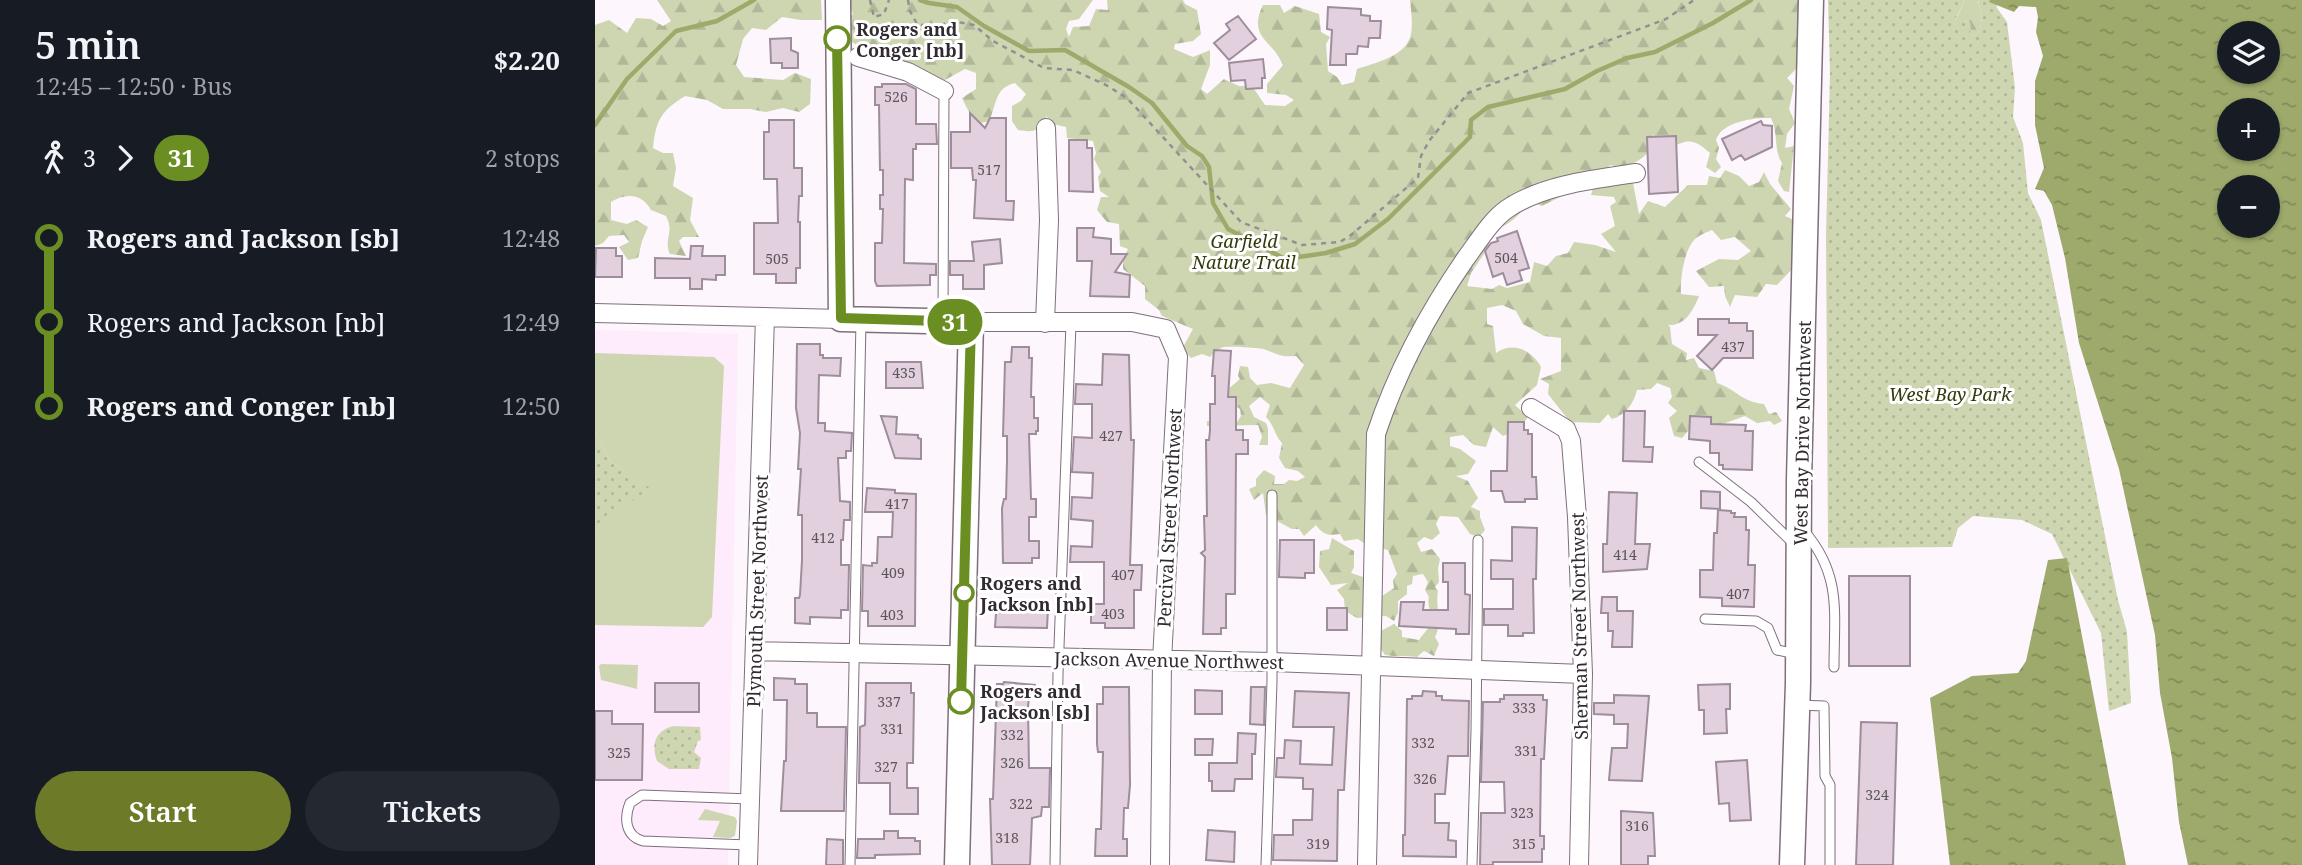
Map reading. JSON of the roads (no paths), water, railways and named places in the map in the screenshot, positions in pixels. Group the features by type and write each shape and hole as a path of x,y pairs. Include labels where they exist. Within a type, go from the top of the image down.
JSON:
{"street":[{"path":"838,0 851,319"},
{"name":"West Bay Drive Northwest","path":"1792,865 1811,0"},
{"path":"858,57 908,72 944,91"},
{"path":"1045,323 1049,220 1046,128"},
{"path":"1367,865 1376,434 1388,398 1441,295 1476,244 1508,208 1543,192 1584,181 1636,173"},
{"path":"595,313 1071,323"},
{"name":"Plymouth Street Northwest","path":"748,865 765,317"},
{"path":"957,865 971,322"},
{"name":"Percival Street Northwest","path":"1071,323 1132,322 1166,329 1178,357 1162,661 1160,865"},
{"name":"Sherman Street Northwest","path":"1531,408 1566,429 1571,441 1583,674 1579,865"},
{"name":"Jackson Avenue Northwest","path":"756,651 1272,663 1583,674"}],"lane":[{"path":"943,321 944,91"},
{"path":"850,865 854,652 851,319"},
{"path":"1055,865 1059,658 1071,323"},
{"path":"1699,462 1799,537 1815,544 1833,582 1834,667"},
{"path":"1266,865 1272,663 1272,495"},
{"path":"1472,865 1478,540"},
{"path":"1705,619 1756,621 1767,628 1777,650 1798,654"},
{"path":"1797,705 1824,706 1830,865"},
{"path":"749,845 643,841 629,834 627,826 631,803 642,796 750,799"}],"water":[{"path":"2302,0 2302,865 2188,865 2160,693 2155,635 2119,469 2079,343 2065,258 2052,205 2044,191 2035,189 2044,168 2035,125 2035,81 2043,56 2036,32 2036,7 2019,6 2014,12 1989,2"},
{"path":"2067,558 2126,865 1950,865 1930,698 1972,676 2018,673 2026,661 2048,560"}],"waterway":[{"path":"595,125 627,79 676,31 717,21 754,0"},
{"path":"920,0 957,7 984,26 1029,51 1065,50 1152,103 1187,146 1202,156 1209,167 1213,203 1228,229 1285,259 1326,253 1355,244 1388,219 1470,137 1471,120 1488,107 1565,89 1627,58 1655,52 1713,23 1751,0"}],"place":[{"name":"Rogers and Conger [nb]","path":"837,39"},
{"name":"Rogers and Jackson [nb]","path":"964,593"},
{"name":"Rogers and Jackson [sb]","path":"961,701"}],"park label":[{"name":"Garfield Nature Trail","path":"1244,251"},
{"name":"West Bay Park","path":"1950,394"}]}
